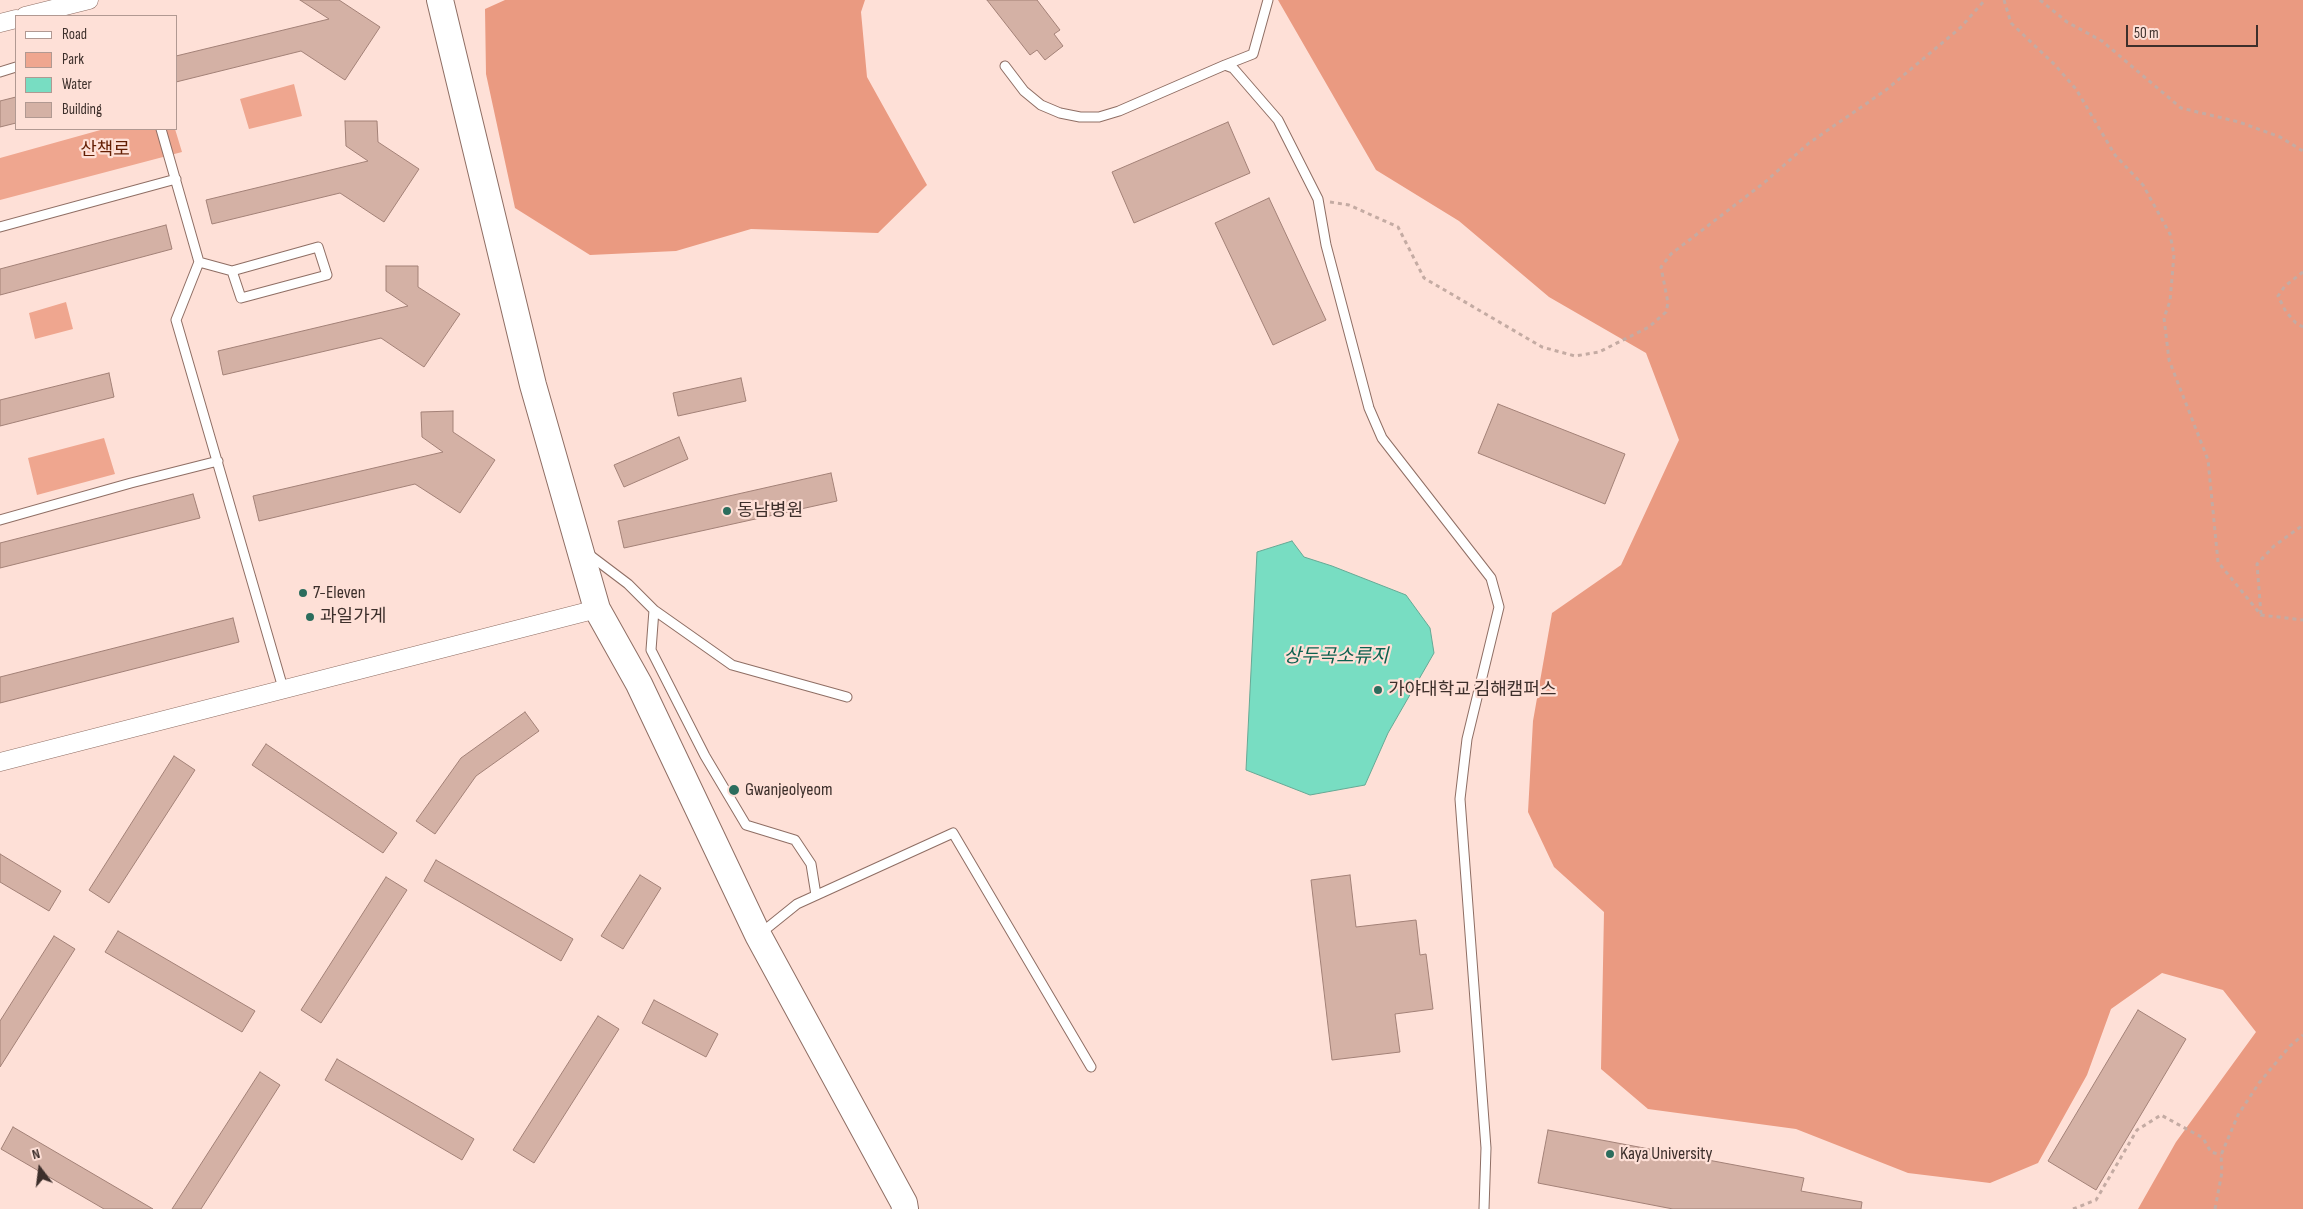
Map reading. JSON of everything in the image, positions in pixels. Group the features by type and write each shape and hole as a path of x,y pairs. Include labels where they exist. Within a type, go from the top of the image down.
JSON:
{"street":[{"path":"29,15 89,0"},
{"path":"440,0 533,385 597,610 639,684 758,935 906,1207"},
{"path":"0,23 15,18"},
{"path":"0,762 283,688 597,610"}],"lane":[{"path":"1005,66 1024,92 1040,105 1060,113 1080,117 1099,117 1119,111 1253,54 1268,0"},
{"path":"1224,65 1233,68 1278,120 1318,199 1326,245 1367,399 1382,438 1491,578 1499,607 1467,739 1460,799 1486,1148 1484,1209"},
{"path":"0,72 15,67"},
{"path":"161,130 199,262 176,320 283,688"},
{"path":"0,227 176,179"},
{"path":"199,262 232,270 318,247 327,275 241,298 232,270"},
{"path":"0,520 218,461"},
{"path":"579,547 628,584 654,610 732,665 847,697"},
{"path":"654,610 651,650 705,756 746,826 795,840 811,864 816,895"},
{"path":"758,935 796,904 953,833 1091,1067"}],"path":[{"path":"1318,199 1349,205 1398,227 1424,278 1542,347 1575,356 1599,352 1649,327 1666,312 1668,303 1661,267 1671,254 1765,182 1809,143 1886,90 1960,28 1985,0"},
{"path":"2004,0 2011,23 2055,65 2076,89 2115,155 2143,185 2170,234 2174,255 2170,301 2164,318 2169,360 2208,460 2218,562 2261,615 2303,620"},
{"path":"2040,0 2067,22 2102,41 2181,108 2239,122 2280,138 2303,151"},
{"path":"2303,272 2285,286 2278,296 2286,312 2296,323 2303,326"},
{"path":"2261,615 2257,564 2274,546 2303,525"},
{"path":"2215,1209 2222,1172 2221,1155 2238,1115 2259,1083 2290,1046 2303,1035"},
{"path":"2073,1209 2096,1200 2137,1130 2161,1115 2203,1138 2211,1152 2221,1155"}],"green space":[{"path":"294,84 302,116 249,129 240,99"},
{"name":"산책로","path":"100,130 175,130 182,152 0,200 0,158"},
{"path":"66,302 73,329 35,339 29,313"},
{"path":"104,438 115,474 37,495 28,458"}],"shaded area":[{"path":"505,0 865,0 861,12 867,77 927,185 878,233 751,229 676,251 590,255 515,208 486,74 485,9"},
{"path":"1278,0 2303,0 2303,1209 2138,1209 2176,1142 2256,1032 2223,990 2162,973 2111,1009 2087,1075 2038,1163 1990,1183 1908,1173 1796,1129 1648,1109 1601,1069 1604,912 1554,867 1528,812 1533,721 1552,613 1621,565 1679,440 1646,353 1549,297 1459,221 1376,170"}],"water":[{"name":"상두곡소류지","path":"1292,541 1304,557 1406,595 1430,628 1434,653 1388,733 1365,785 1310,795 1246,770 1257,552"}],"building":[{"path":"300,0 339,0 380,27 345,80 301,51 178,82 178,56 329,19"},
{"path":"987,0 1037,0 1060,30 1054,34 1063,46 1045,60 1037,50 1030,55"},
{"path":"15,97 15,123 0,127 0,101"},
{"path":"345,121 377,121 378,142 419,169 384,222 340,193 212,224 206,200 368,161 346,146"},
{"path":"1228,122 1250,173 1134,223 1112,172"},
{"path":"1269,198 1326,320 1273,345 1215,223"},
{"path":"166,225 172,249 0,295 0,269"},
{"path":"386,266 418,266 418,287 460,314 424,367 381,338 223,375 218,351 408,306 386,291"},
{"path":"109,373 114,397 0,426 0,400"},
{"path":"741,378 746,401 678,416 673,393"},
{"path":"1498,404 1625,454 1605,504 1478,453"},
{"path":"453,411 453,432 495,460 460,513 415,484 259,521 253,496 443,452 422,437 421,412"},
{"path":"679,437 688,459 624,487 614,465"},
{"name":"동남병원","path":"831,473 837,501 624,548 618,521"},
{"path":"193,494 200,518 0,568 0,543"},
{"path":"233,618 239,642 0,703 0,677"},
{"path":"525,712 539,731 476,776 435,834 416,821 461,758"},
{"path":"266,744 397,833 383,853 252,765"},
{"path":"174,756 195,770 109,903 89,890"},
{"path":"0,854 61,891 49,911 0,882"},
{"path":"436,860 573,939 561,961 424,881"},
{"path":"640,875 661,888 623,949 601,936"},
{"path":"1350,875 1356,927 1416,920 1420,955 1426,954 1433,1009 1395,1014 1400,1052 1332,1060 1311,880"},
{"path":"386,877 407,890 321,1023 301,1010"},
{"path":"118,931 255,1011 242,1032 105,952"},
{"path":"54,936 75,949 0,1067 0,1021"},
{"path":"654,1000 718,1034 706,1057 642,1023"},
{"path":"2138,1010 2186,1039 2096,1190 2048,1161"},
{"path":"598,1016 619,1029 534,1163 513,1150"},
{"path":"337,1059 474,1139 462,1160 325,1080"},
{"path":"260,1072 280,1085 201,1209 172,1209"},
{"path":"13,1127 153,1209 104,1209 1,1149"},
{"name":"Kaya University","path":"1548,1130 1804,1178 1801,1191 1862,1202 1861,1209 1673,1209 1538,1183"}],"place":[{"name":"동남병원","path":"727,511"},
{"name":"7-Eleven","path":"303,593"},
{"name":"과일가게","path":"310,617"},
{"name":"가야대학교 김해캠퍼스","path":"1378,690"},
{"name":"Gwanjeolyeom","path":"734,790"},
{"name":"Kaya University","path":"1610,1154"}]}
